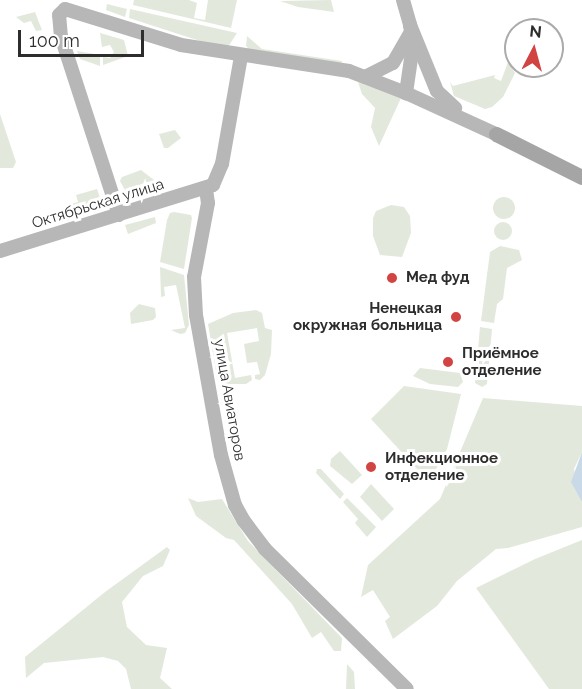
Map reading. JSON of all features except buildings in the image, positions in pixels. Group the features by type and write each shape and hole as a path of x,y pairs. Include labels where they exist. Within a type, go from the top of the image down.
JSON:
{"main road":[{"path":"403,0 427,71 443,100 496,134"},
{"path":"119,215 62,37 60,12 72,10 181,45 241,56 340,69 409,94 582,177"},
{"path":"365,77 393,63 411,28"},
{"path":"409,94 411,28"},
{"path":"206,189 217,180 222,164 241,56"},
{"path":"409,94 422,86 427,71"},
{"name":"Октябрьская улица","path":"0,250 206,189"},
{"name":"улица Авиаторов","path":"206,189 208,204 196,258 195,303 221,455 235,505 265,549 407,689"}],"shaded area":[{"path":"134,0 189,0 197,3 194,18 205,20 208,0 237,0 231,28 133,5"},
{"path":"331,0 334,12 298,7 280,1"},
{"path":"107,4 127,9 125,17 106,10"},
{"path":"130,9 237,33 228,47 203,42 129,18"},
{"path":"35,12 42,30 36,31 31,21 24,23 16,17"},
{"path":"100,33 124,40 128,56 103,65 103,57 110,58 114,52 110,45 102,47"},
{"path":"247,36 262,49 342,61 341,64 249,49 246,46"},
{"path":"77,51 100,55 100,66 80,59"},
{"path":"504,73 504,78 512,78 503,97 492,107 485,109 454,96 450,82 453,86 495,75 494,78 501,81"},
{"path":"358,82 401,98 379,146 371,127 375,108 362,94"},
{"path":"0,114 16,162 13,168 0,168"},
{"path":"175,130 181,138 168,148 164,148 159,134"},
{"path":"141,170 154,180 153,188 149,192 135,187 131,193 127,194 120,181 122,177"},
{"path":"97,189 102,204 101,209 67,219 63,207 78,202 76,195"},
{"path":"504,197 512,200 515,208 512,216 504,219 496,216 493,208 496,200"},
{"path":"391,205 404,207 410,216 411,233 402,257 380,255 373,236 373,218 376,211"},
{"path":"170,213 191,215 192,218 184,269 160,262 167,220"},
{"path":"155,217 156,223 128,234 125,225"},
{"path":"503,222 509,225 512,231 509,237 503,240 497,237 494,231 497,225"},
{"path":"500,246 519,250 522,260 507,268 503,299 497,304 494,323 481,321 490,252"},
{"path":"160,267 184,275 189,325 185,333 180,334 171,330 185,328 176,285 164,287 165,296 161,297"},
{"path":"139,304 155,308 156,317 153,320 131,324 130,313"},
{"path":"256,310 262,313 265,328 272,330 271,354 265,375 260,380 255,379 255,375 260,374 257,362 247,363 244,344 259,341 257,328 227,333 235,378 251,375 252,380 246,384 224,384 216,371 208,324 233,313"},
{"path":"480,327 492,329 487,384 482,387 475,383"},
{"path":"420,368 460,373 463,382 458,387 430,384 413,376"},
{"path":"404,386 461,394 447,449 429,482 371,419"},
{"path":"483,398 582,406 582,452 574,469 582,502 582,527 508,548 496,549 457,581 437,606 393,639 385,621 390,617 373,590 361,597 368,565 440,499"},
{"path":"340,451 362,475 352,484 330,466 331,459"},
{"path":"317,469 321,469 344,494 340,499 316,473"},
{"path":"371,484 394,509 382,521 360,497"},
{"path":"188,498 198,502 222,499 248,541 342,638 341,651 334,651 321,632 312,638 292,604 234,540 226,538 196,516"},
{"path":"347,498 376,527 367,537 355,523 358,519 343,502"},
{"path":"582,540 582,689 549,689 476,588 535,559"},
{"path":"167,547 170,550 163,566 143,576 122,602 127,627 146,645 167,648 160,678 172,689 131,689 126,669 118,661 103,657 44,663 26,678 25,657 105,592"},
{"path":"347,664 354,672 355,689 346,689"}],"water":[{"path":"582,452 582,502 571,482"}],"place":[{"name":"Мед фуд","path":"392,278"},
{"name":"Ненецкая окружная больница","path":"456,317"},
{"name":"Приёмное отделение","path":"448,362"},
{"name":"Инфекционное отделение","path":"371,467"}]}
